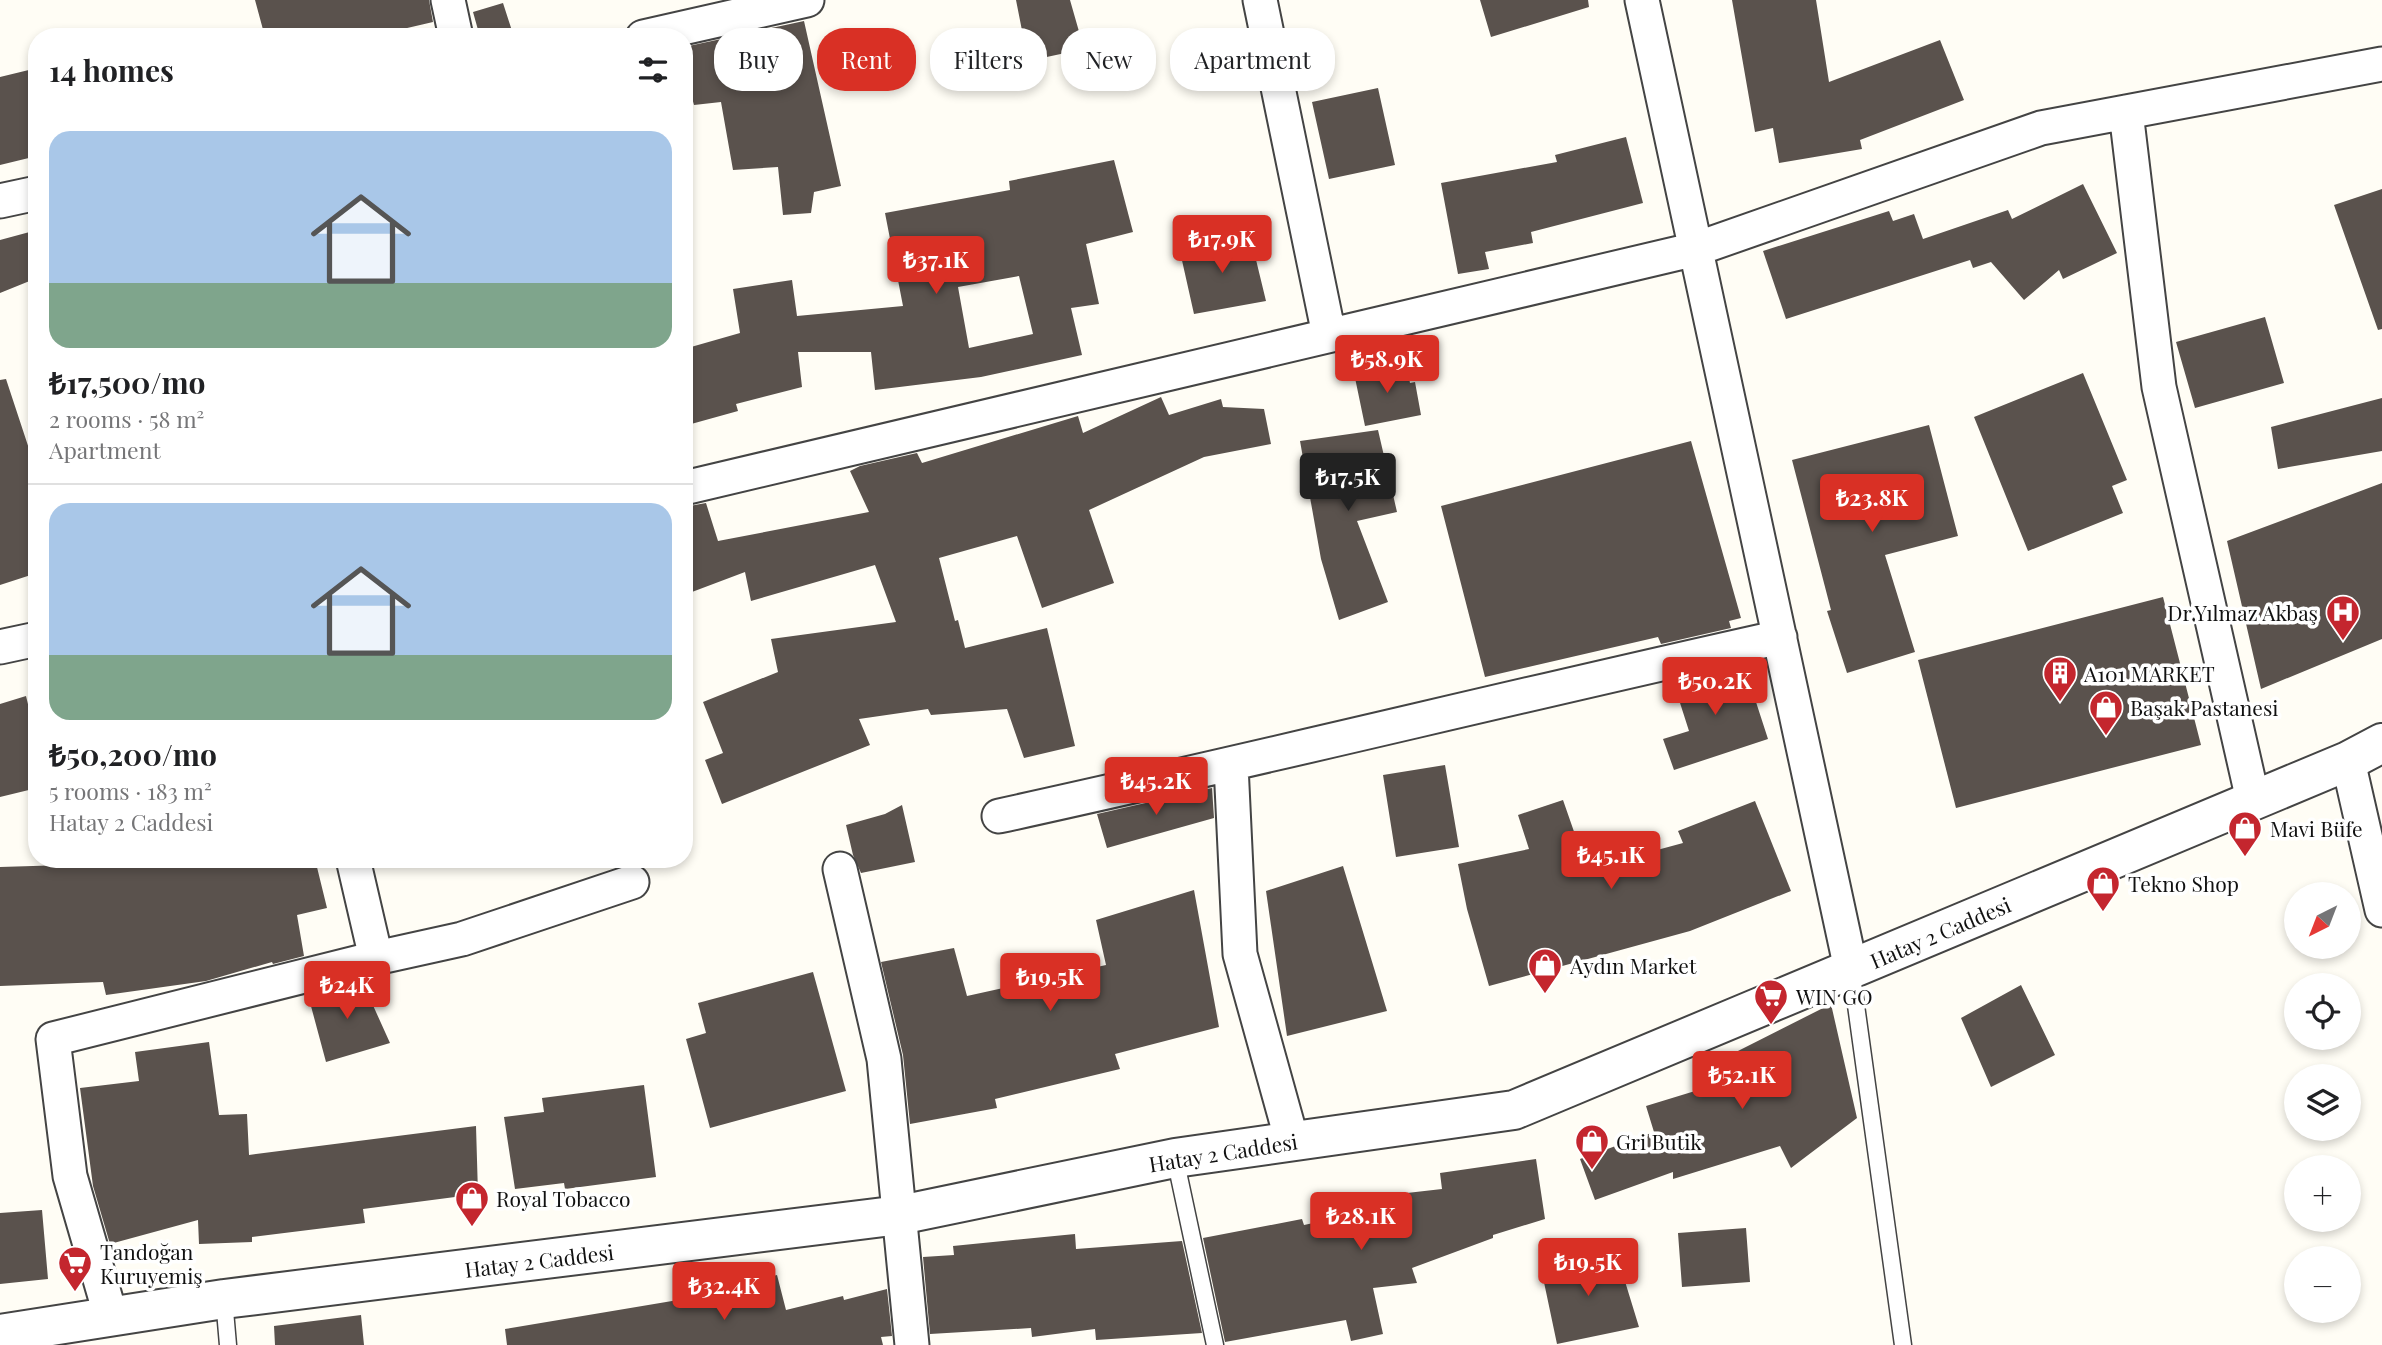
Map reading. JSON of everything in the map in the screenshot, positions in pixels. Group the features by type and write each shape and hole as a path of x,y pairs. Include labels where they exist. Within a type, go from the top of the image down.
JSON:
{"street":[{"path":"449,0 454,28"},
{"path":"683,28 807,0"},
{"path":"1260,0 1329,335"},
{"path":"1642,0 1851,969"},
{"path":"693,486 1696,249 2041,128 2382,64"},
{"path":"2126,112 2159,387 2253,800"},
{"path":"0,201 28,194"},
{"path":"999,816 1231,765 1525,694 1780,637"},
{"path":"0,647 28,641"},
{"name":"Hatay 2 Caddesi","path":"0,1334 224,1299 900,1216 1175,1158 1514,1110 2348,761 2382,743"},
{"path":"2348,761 2382,910"},
{"path":"1231,765 1240,954 1293,1141"},
{"path":"355,868 376,958"},
{"path":"840,869 884,1059 912,1345"},
{"path":"111,1317 70,1176 53,1039 462,939 632,882"}],"lane":[{"path":"1851,969 1903,1345"},
{"path":"1175,1158 1215,1345"},
{"path":"224,1299 228,1345"}],"building":[{"path":"255,0 429,0 433,22 407,28 263,28"},
{"path":"1016,0 1070,0 1078,28 1061,28 1061,54 1047,57 1047,28 1022,28"},
{"path":"1480,0 1588,0 1589,7 1491,37"},
{"path":"1732,0 1816,0 1829,82 1940,40 1964,100 1860,140 1862,149 1779,163 1773,128 1755,132"},
{"path":"503,3 511,28 477,28 473,12"},
{"path":"804,21 817,79 817,91 820,91 841,186 814,192 811,213 783,215 778,167 733,170 721,102 694,105 693,45 714,40 714,91 803,91 803,28 772,28"},
{"path":"28,70 28,158 0,165 0,77"},
{"path":"1378,88 1395,165 1329,179 1312,102"},
{"path":"1626,137 1643,203 1531,232 1533,243 1485,252 1489,269 1458,274 1441,183 1557,162 1555,155"},
{"path":"1114,160 1133,232 1086,244 1099,304 1071,308 1082,355 981,377 875,390 871,352 798,352 802,387 736,404 738,411 693,424 693,346 740,333 733,289 792,280 797,316 903,306 885,213 1010,190 1009,181","holes":["1019,276 1033,334 969,348 958,287"]},
{"path":"2083,184 2117,253 2063,279 2059,270 2024,300 1991,262 1973,268 1970,260 1786,319 1763,251 1889,211 1893,221 1914,214 1923,239 2008,210 2012,219"},
{"path":"2382,189 2382,329 2378,330 2334,205"},
{"path":"28,232 28,282 0,293 0,240"},
{"path":"1250,235 1266,301 1194,314 1179,247 1203,246"},
{"path":"2265,317 2284,383 2195,408 2176,342"},
{"path":"1406,363 1410,383 1415,382 1421,415 1365,426 1354,373"},
{"path":"2083,373 2127,480 2112,486 2123,513 2028,551 1974,417"},
{"path":"6,379 28,446 28,576 0,585 0,380"},
{"path":"1161,397 1169,415 1221,399 1223,407 1264,409 1271,444 1204,457 1089,510 1114,583 1042,608 1017,536 939,558 955,621 958,620 965,648 1047,628 1075,746 1024,758 1007,709 931,715 928,709 859,719 870,745 722,804 705,760 723,753 703,702 778,672 771,639 896,622 875,565 751,601 745,572 693,592 693,505 706,503 718,541 869,512 850,471 860,466 917,453 922,463 1078,416 1083,433"},
{"path":"2382,398 2382,451 2278,469 2271,427"},
{"path":"1929,425 1958,536 1885,555 1915,652 1847,673 1827,611 1831,610 1792,460"},
{"path":"1378,430 1397,512 1357,521 1388,602 1339,620 1321,559 1300,441"},
{"path":"1691,441 1741,618 1729,621 1731,628 1661,644 1658,637 1485,677 1441,506"},
{"path":"2382,483 2382,639 2261,689 2227,541"},
{"name":"A101 MARKET","path":"2163,597 2201,745 1956,808 1918,660"},
{"path":"1744,665 1768,739 1674,770 1663,739 1689,731 1673,681"},
{"path":"26,696 28,790 0,797 0,704"},
{"path":"1445,765 1459,847 1396,857 1383,775"},
{"path":"1212,788 1214,818 1107,848 1097,814"},
{"path":"1563,800 1587,869 1683,843 1678,831 1755,801 1791,891 1690,931 1489,986 1467,909 1458,864 1529,849 1518,815"},
{"path":"902,805 915,862 861,873 853,855 846,825 885,814"},
{"path":"1343,866 1387,1011 1287,1036 1266,891"},
{"path":"0,867 317,868 327,908 297,915 304,956 206,981 106,995 103,982 0,986"},
{"path":"1194,890 1219,1027 1115,1054 1120,1069 995,1099 997,1108 910,1124 903,1055 881,962 954,948 967,996 1106,965 1096,920"},
{"path":"813,972 846,1091 710,1128 686,1039 706,1033 698,1003"},
{"path":"362,981 390,1043 326,1062 308,995"},
{"path":"2021,985 2055,1055 1991,1087 1961,1018"},
{"path":"1831,1004 1857,1118 1791,1168 1780,1146 1673,1179 1673,1172 1595,1200 1580,1159 1654,1132 1646,1106 1744,1076 1732,1054"},
{"path":"209,1042 219,1115 247,1114 249,1155 476,1126 478,1194 363,1209 365,1223 252,1237 252,1242 199,1244 198,1220 110,1244 93,1186 80,1088 139,1081 135,1052"},
{"path":"644,1085 656,1177 565,1189 564,1183 515,1189 504,1117 544,1112 542,1098"},
{"path":"1536,1159 1545,1219 1493,1235 1493,1238 1412,1268 1417,1283 1373,1288 1383,1334 1351,1341 1346,1320 1225,1342 1203,1238 1302,1219 1304,1225 1365,1212 1363,1198 1442,1189 1440,1173"},
{"path":"42,1210 48,1279 0,1284 0,1213"},
{"path":"1746,1228 1750,1282 1682,1287 1678,1233"},
{"path":"1075,1234 1076,1249 1182,1241 1202,1333 1096,1340 1095,1329 1032,1337 1031,1328 930,1334 923,1257 954,1255 953,1246"},
{"path":"1616,1252 1639,1327 1557,1344 1541,1268"},
{"path":"777,1275 786,1310 843,1296 844,1300 887,1289 892,1336 881,1337 883,1345 507,1345 505,1329 684,1299"},
{"path":"361,1315 364,1345 275,1345 274,1326"}],"place":[{"name":"Dr.Yılmaz Akbaş","path":"2343,642"},
{"name":"A101 MARKET","path":"2060,703"},
{"name":"Başak Pastanesi","path":"2106,737"},
{"name":"Mavi Büfe","path":"2245,858"},
{"name":"Tekno Shop","path":"2103,913"},
{"name":"Aydın Market","path":"1545,995"},
{"name":"WIN GO","path":"1771,1026"},
{"name":"Gri Butik","path":"1592,1171"},
{"name":"Royal Tobacco","path":"472,1228"},
{"name":"Tandoğan Kuruyemiş","path":"75,1293"}]}
